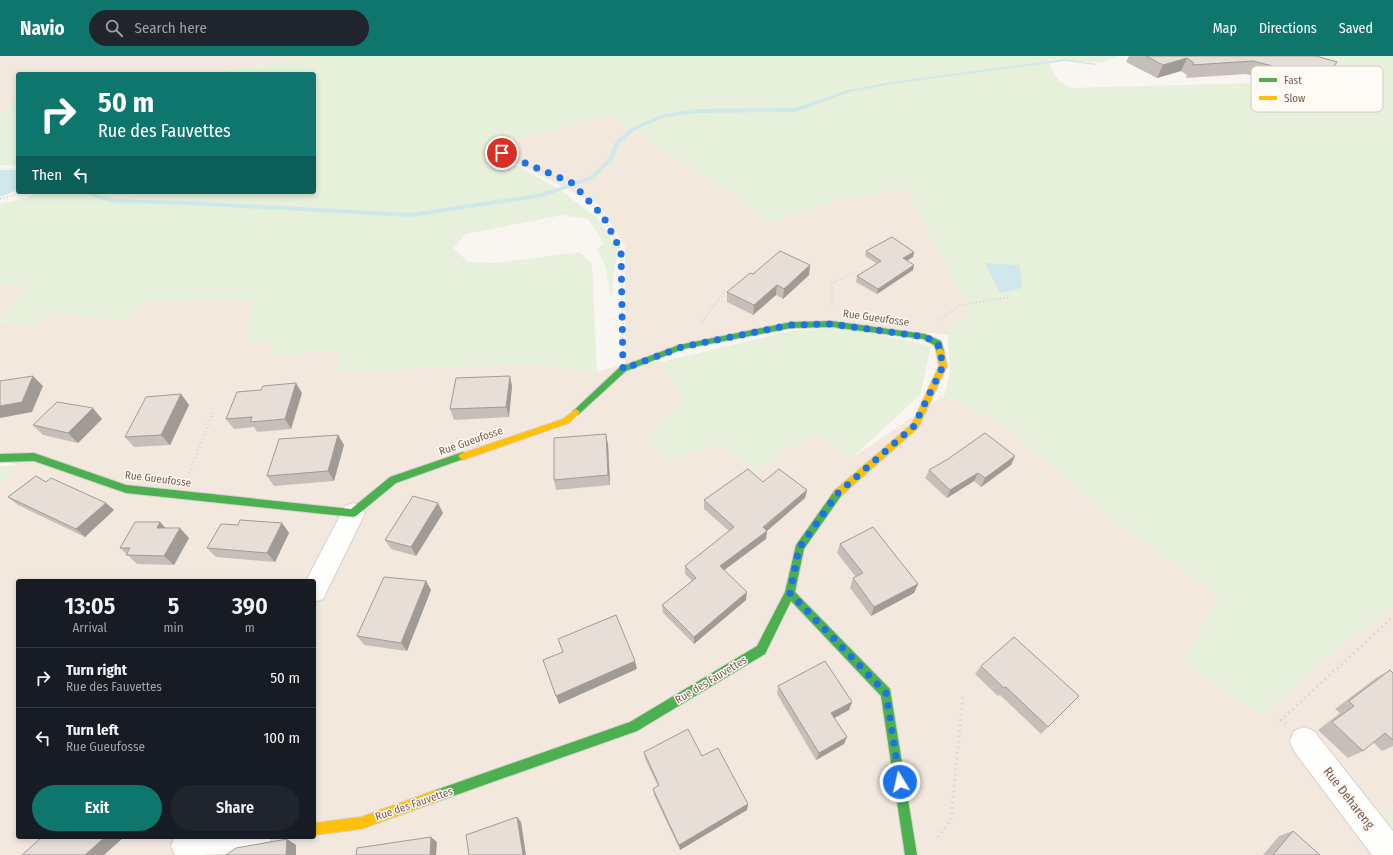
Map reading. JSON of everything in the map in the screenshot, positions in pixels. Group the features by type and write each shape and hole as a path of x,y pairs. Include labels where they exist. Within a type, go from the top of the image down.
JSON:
{"street":[{"name":"Rue Gueufosse","path":"0,458 34,458 126,488 353,513 393,480 566,421 623,369 682,347 791,325 832,324 925,337 938,343"},
{"name":"Rue des Fauvettes","path":"316,829 361,823 633,727 761,650 790,593 799,548 838,493 914,426 943,366 938,343"},
{"path":"316,587 353,513"},
{"path":"790,593 886,693 911,855"},
{"name":"Rue Dehareng","path":"1304,741 1392,855"},
{"path":"186,846 241,839"}],"path":[{"path":"502,153 572,183 603,216 621,251 623,369"},
{"path":"0,168 16,169"},
{"path":"0,199 16,194"},
{"path":"832,324 832,283 857,272"},
{"path":"682,347 726,290"},
{"path":"925,337 943,316 960,305 1011,297"},
{"path":"181,494 214,410"},
{"path":"1304,741 1281,720 1393,617"},
{"path":"934,843 951,820 964,694"}],"shaded area":[{"path":"0,56 318,56 210,72 16,72 16,103 7,105 0,117"},
{"path":"609,115 734,195 771,222 836,200 906,189 969,310 948,335 809,320 628,363 661,362 683,399 650,436 668,461 720,444 754,470 814,434 852,458 944,396 1002,424 1112,518 1220,596 1262,717 1324,660 1393,606 1393,807 1379,815 1393,855 0,855 0,486 17,466 0,453 0,323 35,325 50,312 126,321 145,301 252,299 272,343 272,354 342,351 337,371 533,365 597,372 625,364 625,246 599,205 485,147"},
{"path":"0,284 28,287 0,322"}],"green space":[{"path":"318,56 1118,56 1101,63 1048,59 1051,69 1056,76 1062,83 1071,88 1251,83 1251,112 1383,112 1383,66 1323,66 1295,56 1393,56 1393,606 1324,660 1262,717 1183,661 1219,596 1112,518 1002,424 944,396 950,373 948,335 969,310 906,189 836,200 771,222 734,195 609,115 485,147 567,194 571,199 598,218 617,249 611,300 606,267 597,249 604,243 588,219 563,215 466,234 453,248 468,262 496,263 579,252 592,263 597,372 533,365 336,371 341,351 271,354 271,343 247,340 252,299 145,301 126,321 51,312 35,325 0,323 27,287 0,284 0,204 27,198 34,194 316,194 316,72 210,72"},
{"path":"16,103 16,166 0,165 0,117 7,105"},
{"path":"843,327 931,346 920,395 852,458 814,434 754,471 720,444 668,461 650,436 683,399 661,362 791,331"},
{"path":"0,466 17,466 0,486"},
{"path":"1393,807 1393,835 1379,815"}],"water":[{"path":"0,170 16,170 16,191 0,197"},
{"path":"985,263 1020,265 1022,288 1000,293"}],"building":[{"path":"1146,56 1316,56 1337,62 1334,66 1272,66 1253,61 1192,65 1194,63 1187,58 1163,65"},
{"path":"892,237 914,252 903,258 914,265 878,289 857,276 881,261 866,251"},
{"path":"780,251 810,265 784,289 777,285 754,305 727,292 750,273 753,274"},
{"path":"33,376 22,402 0,406 0,381"},
{"path":"510,376 506,407 450,409 456,378"},
{"path":"296,383 285,419 250,422 252,417 226,419 237,392 261,390 263,386"},
{"path":"181,394 161,435 125,437 146,397"},
{"path":"57,402 93,408 68,433 33,425"},
{"path":"985,433 1015,456 985,478 978,473 950,490 929,470 948,459"},
{"path":"606,434 608,475 554,480 554,438"},
{"path":"338,435 328,471 267,476 279,439"},
{"path":"748,469 763,482 779,469 807,490 763,527 767,531 720,566 747,592 694,637 662,605 696,578 685,566 734,527 704,500"},
{"path":"36,476 46,482 51,478 106,503 76,529 8,497"},
{"path":"413,496 438,503 411,547 385,540"},
{"path":"240,520 282,523 267,553 207,548 221,524 238,525"},
{"path":"135,522 160,522 157,528 180,528 164,556 126,555 130,548 120,548"},
{"path":"873,527 918,584 874,607 853,578 863,573 840,544"},
{"path":"384,577 426,581 401,643 357,636"},
{"path":"616,615 635,661 556,696 543,660 563,652 558,639"},
{"path":"1014,637 1079,696 1048,727 1006,687 1004,688 981,666"},
{"path":"825,661 852,702 831,713 847,737 819,753 778,686"},
{"path":"1390,670 1393,673 1393,740 1385,733 1363,751 1332,722 1354,706 1349,701"},
{"path":"688,729 702,756 718,748 748,804 679,845 653,789 659,785 644,752"},
{"path":"517,817 523,855 469,855 466,835"},
{"path":"1293,831 1320,855 1273,855"},
{"path":"431,837 430,855 356,855 357,848"},
{"path":"40,839 103,839 85,855 22,855"},
{"path":"287,839 286,855 226,855 236,848"}],"waterway":[{"path":"90,194 113,201 187,203 411,215 543,195 591,178 611,159 617,143 633,129 664,116 698,111 796,110 848,91 898,82 1065,60 1095,64"}],"traffic: fast":[{"path":"576,412 623,369 682,347 791,325 832,324 925,337 938,343 940,351"},
{"path":"0,458 34,457 126,489 353,513 393,480 463,456"},
{"path":"436,796 633,727 761,650 790,593 799,548 838,493"},
{"path":"790,593 886,693 911,855"}],"traffic: slow":[{"path":"838,493 915,426 943,366 940,351"},
{"path":"463,456 566,421 576,412"},
{"path":"316,829 361,823 436,796"}],"route":[{"path":"502,153 572,183 603,216 621,251 623,369 682,347 791,325 832,324 925,337 938,343 943,366 914,426 838,493 799,548 790,593 886,693 900,782"}]}
